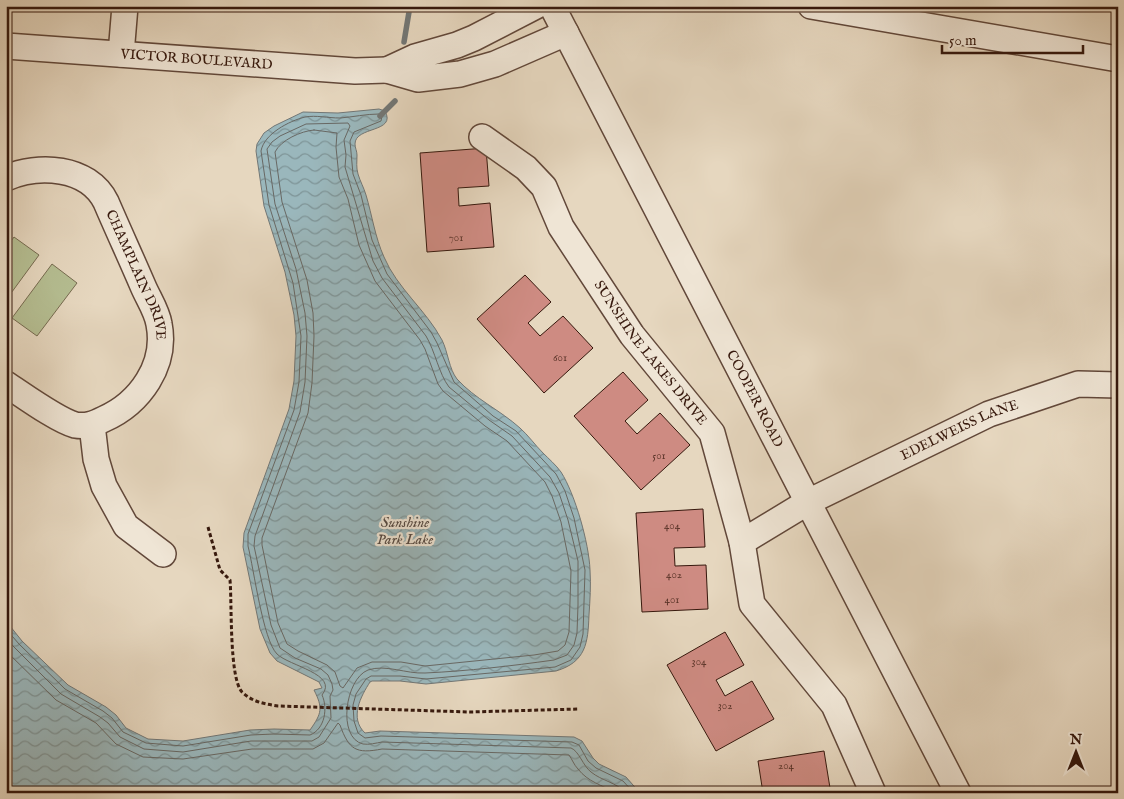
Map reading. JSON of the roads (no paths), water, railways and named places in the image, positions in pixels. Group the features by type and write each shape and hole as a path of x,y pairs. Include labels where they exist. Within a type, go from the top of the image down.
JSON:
{"street":[{"path":"121,54 125,6"},
{"path":"811,6 1118,59"},
{"name":"VICTOR BOULEVARD","path":"387,70 415,57 457,45 552,7"},
{"name":"COOPER ROAD","path":"552,7 958,793"},
{"name":"VICTOR BOULEVARD","path":"6,46 355,70 387,70 418,79 460,74 495,64 566,33"},
{"name":"SUNSHINE LAKES DRIVE","path":"482,137 526,168 544,187 561,227 632,335 712,433 742,542 752,604 834,705 873,793"},
{"name":"CHAMPLAIN DRIVE","path":"6,178 20,172 54,170 79,176 100,192 159,323 160,345 158,360 153,373 138,395 126,406 112,416 92,425"},
{"path":"6,384 64,421 75,425 92,425 96,459 104,486 126,526 163,554"},
{"name":"EDELWEISS LANE","path":"808,502 989,414 1078,384 1118,385"},
{"path":"742,542 808,502"}],"water":[{"name":"Sunshine Park Lake","path":"379,109 385,111 387,118 385,123 361,134 355,144 358,174 384,257 396,279 442,340 457,379 472,393 520,428 561,472 576,506 589,559 589,625 586,643 579,657 566,667 556,671 426,684 400,681 372,681 360,700 358,707 357,714 360,727 365,733 380,731 574,737 582,741 599,764 626,777 640,793 6,793 6,621 22,641 68,685 106,707 116,715 126,728 148,739 183,741 250,730 310,730 317,719 320,706 314,690 322,688 319,682 277,661 270,653 260,629 243,547 244,533 289,409 294,381 296,336 294,315 285,272 264,206 256,151 257,144 264,133 303,112 338,113"}],"waterway":[{"path":"404,42 410,6"},
{"path":"380,116 395,101"}]}
